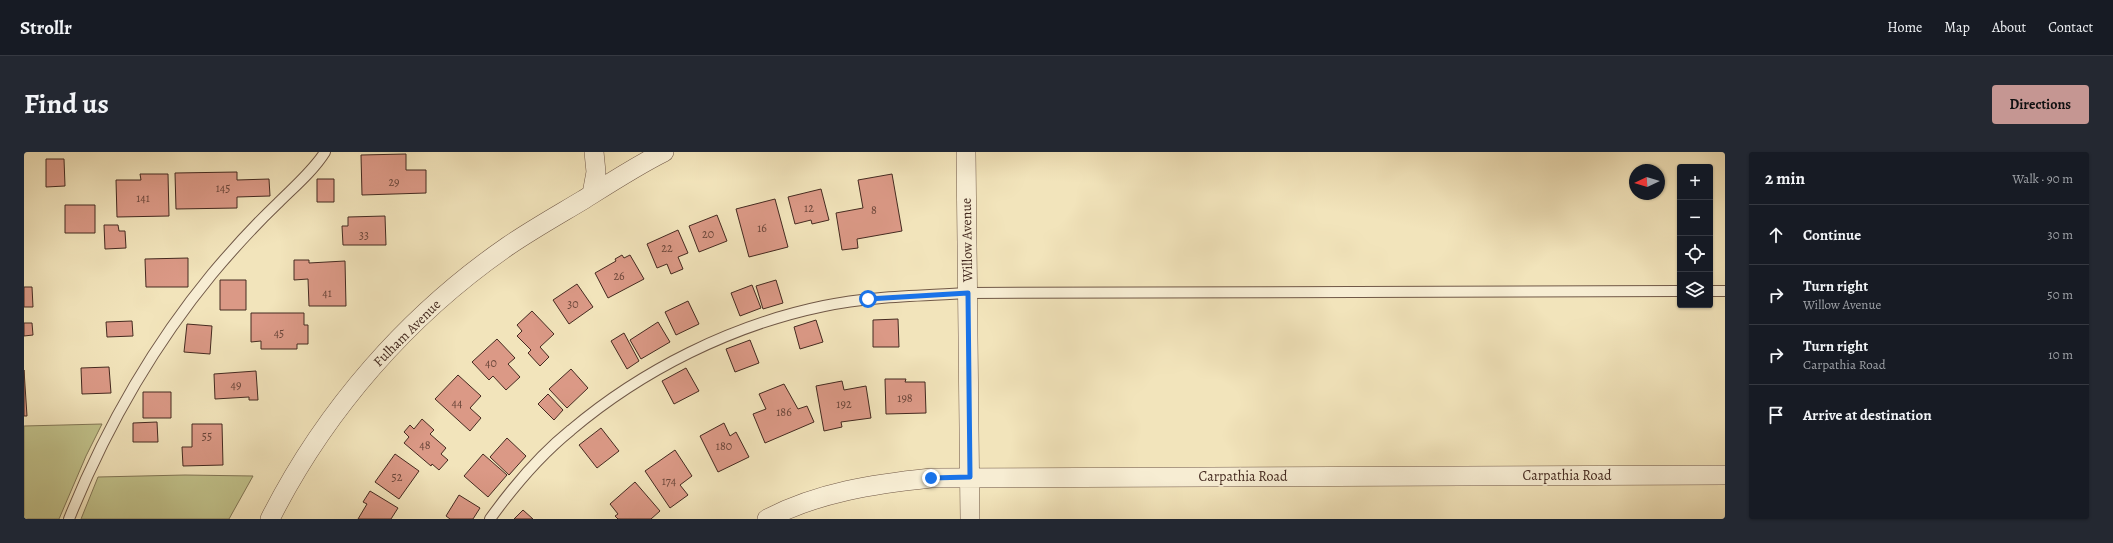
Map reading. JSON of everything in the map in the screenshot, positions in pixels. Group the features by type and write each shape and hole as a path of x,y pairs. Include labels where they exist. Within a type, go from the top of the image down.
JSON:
{"street":[{"path":"592,194 596,172 594,152"},
{"name":"Fulham Avenue","path":"270,519 298,470 326,426 363,378 400,337 439,300 502,251 592,194 664,152"},
{"name":"Willow Avenue","path":"966,152 970,519"},
{"name":"Carpathia Road","path":"767,519 818,497 860,487 931,478 1725,475"}],"lane":[{"path":"69,519 83,484 116,419 163,341 188,305 236,247 325,152"},
{"path":"490,519 532,468 570,430 633,385 698,349 768,321 824,306 868,299 968,293 1677,291"},
{"path":"1713,291 1725,291"}],"green space":[{"path":"102,424 86,456 59,519 24,519 24,426"},
{"path":"185,475 253,476 229,519 81,519 98,477"}],"building":[{"path":"406,154 406,170 426,170 426,193 362,195 361,155"},
{"path":"46,159 64,159 65,186 46,187"},
{"path":"237,172 237,180 269,179 270,196 237,197 237,208 176,209 175,173"},
{"path":"140,174 168,174 169,216 117,217 116,180 141,180"},
{"path":"892,174 902,231 857,239 858,248 842,250 836,213 863,208 858,180"},
{"path":"317,179 334,179 334,202 317,202"},
{"path":"821,189 829,220 812,224 811,220 795,224 788,197"},
{"path":"775,199 788,247 749,257 736,209"},
{"path":"65,205 95,205 95,233 65,233"},
{"path":"717,215 727,241 699,252 689,226"},
{"path":"385,216 386,245 343,245 342,226 348,226 348,217"},
{"path":"104,225 118,225 119,231 125,231 126,248 105,249"},
{"path":"678,230 688,253 678,257 683,269 671,274 667,264 657,268 647,244"},
{"path":"622,255 624,258 630,255 644,279 608,298 595,273 616,261 615,259"},
{"path":"188,258 188,287 146,287 145,259"},
{"path":"294,260 309,260 309,263 345,261 346,306 309,306 308,279 294,280"},
{"path":"220,280 246,280 246,310 220,310"},
{"path":"776,280 783,303 763,309 756,286"},
{"path":"577,284 593,307 569,324 553,300"},
{"path":"752,285 761,308 740,316 731,293"},
{"path":"24,287 32,287 33,307 24,307"},
{"path":"688,301 699,324 676,335 665,312"},
{"path":"532,311 554,334 540,347 549,357 540,366 528,353 531,350 517,336 522,331 517,325"},
{"path":"251,313 304,313 304,325 308,325 308,344 297,344 297,349 261,349 261,341 251,342"},
{"path":"898,319 899,347 873,347 873,320"},
{"path":"816,320 823,342 800,349 794,327"},
{"path":"132,321 133,336 107,337 106,322"},
{"path":"658,322 670,342 641,359 630,340"},
{"path":"24,323 32,323 33,335 24,336"},
{"path":"187,324 212,326 210,354 184,352"},
{"path":"624,333 639,361 627,369 611,341"},
{"path":"497,339 515,358 508,364 520,377 506,390 493,376 489,380 472,362"},
{"path":"750,340 759,363 735,372 726,349"},
{"path":"109,367 111,393 82,394 81,368"},
{"path":"686,368 699,391 674,404 662,381"},
{"path":"571,369 588,388 567,408 549,389"},
{"path":"24,370 27,416 24,416"},
{"path":"256,371 258,400 249,400 249,397 215,399 214,374"},
{"path":"458,375 481,396 470,408 481,418 470,431 435,399"},
{"path":"885,379 906,379 905,382 925,382 926,413 886,414"},
{"path":"842,381 844,390 866,386 871,418 841,422 842,427 824,431 816,386"},
{"path":"784,384 798,409 807,406 814,422 765,443 753,414 766,409 759,394"},
{"path":"143,392 171,392 171,418 143,418"},
{"path":"548,394 563,410 554,420 538,404"},
{"path":"422,419 434,430 430,434 446,448 441,454 448,460 439,470 432,464 431,466 404,443 409,437 404,432 410,425 414,429"},
{"path":"157,422 158,442 133,442 133,423"},
{"path":"724,423 730,436 736,432 749,457 718,472 700,436"},
{"path":"192,424 222,424 223,465 183,466 182,447 192,447"},
{"path":"601,428 619,451 597,468 579,445"},
{"path":"507,438 526,456 509,475 490,457"},
{"path":"675,450 692,476 680,485 688,495 670,508 645,471"},
{"path":"395,454 419,471 399,499 375,482"},
{"path":"483,454 507,475 488,497 464,476"},
{"path":"635,482 660,511 651,519 618,519 615,516 618,514 610,504"},
{"path":"370,491 398,508 391,519 358,519 367,504 363,502"},
{"path":"459,495 480,508 473,519 450,519 446,516"},
{"path":"523,510 533,519 514,519"}],"route":[{"path":"868,299 968,293 970,477 931,478"}]}
